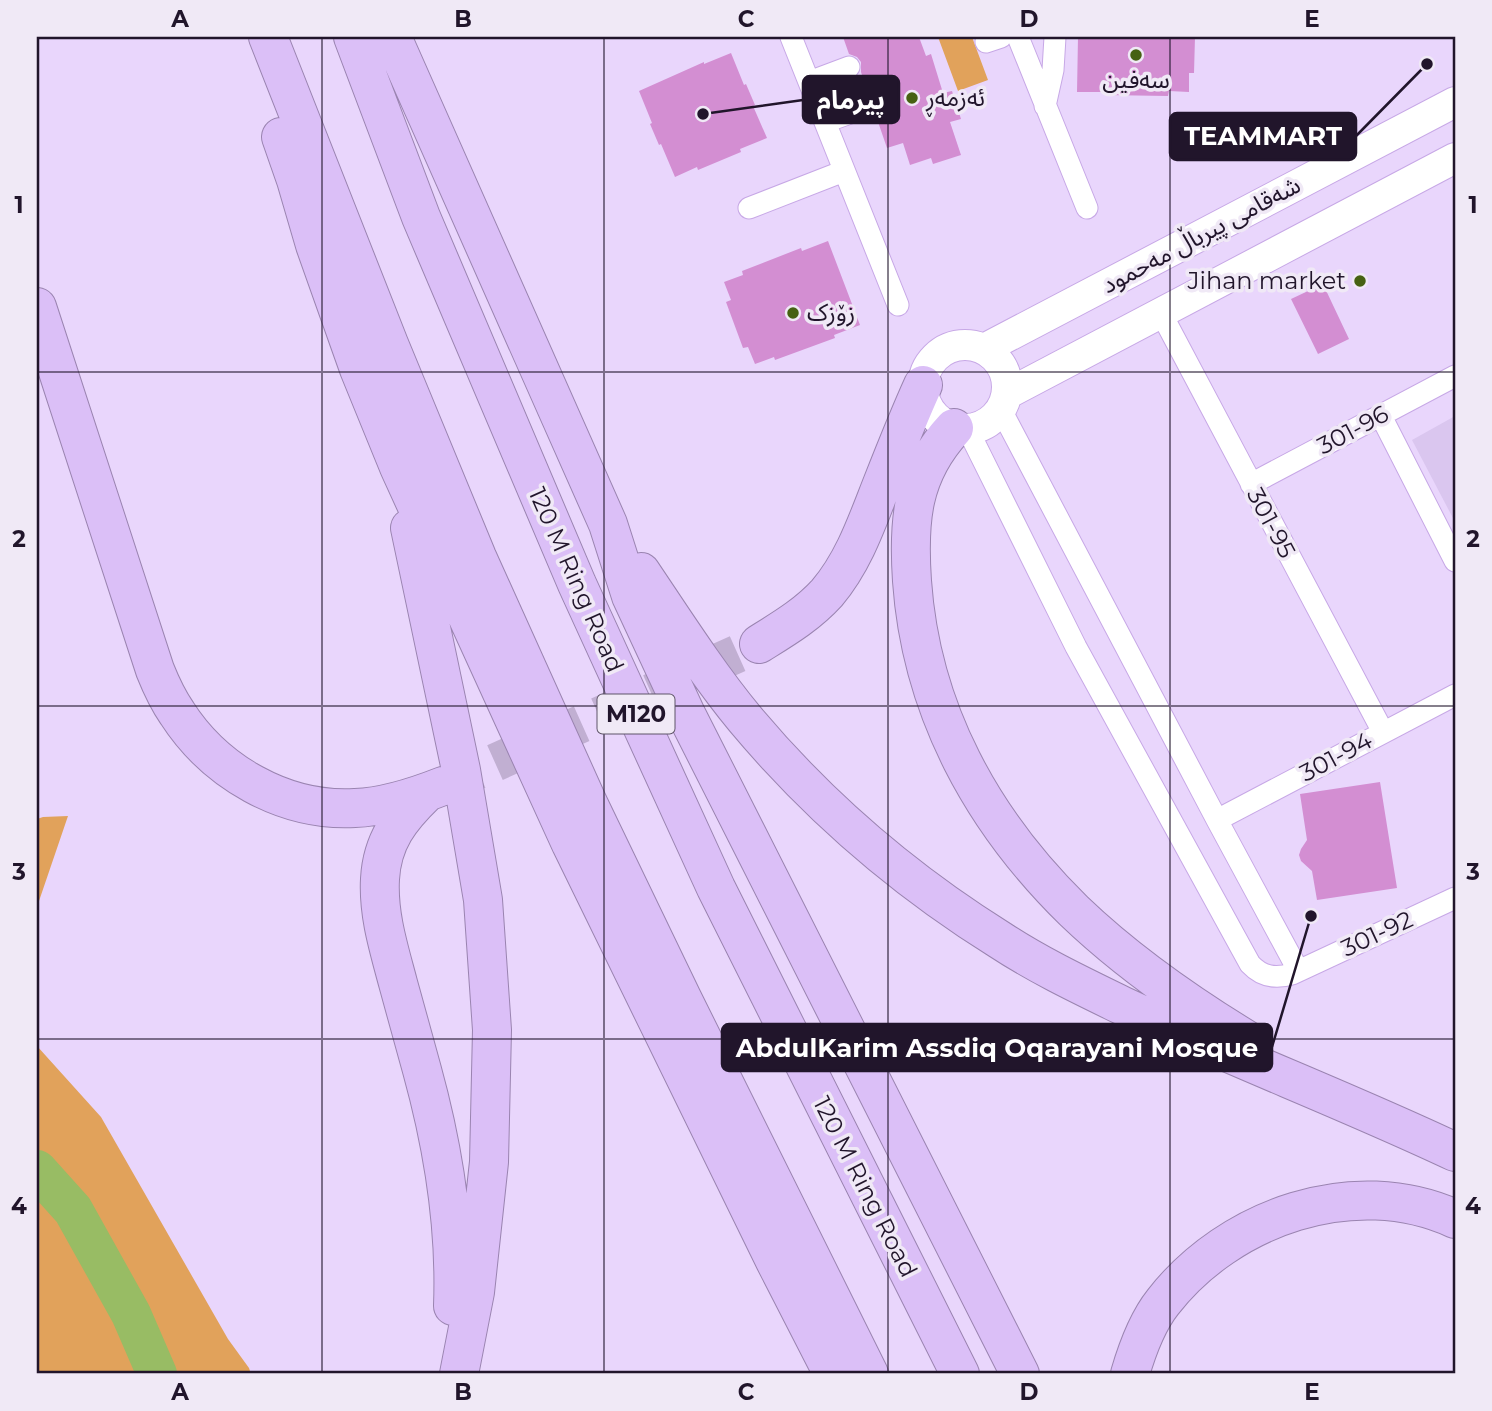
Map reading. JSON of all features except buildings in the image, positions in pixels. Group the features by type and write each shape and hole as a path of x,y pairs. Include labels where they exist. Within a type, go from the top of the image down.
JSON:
{"highway":[{"path":"256,37 271,111 296,180 315,245 359,369 399,467 570,844 833,1374"},
{"path":"268,37 389,344 483,569 606,839 869,1374"},
{"name":"120 M Ring Road","path":"353,37 421,217 577,584 716,888 960,1374"},
{"path":"392,37 608,524 631,596 685,712 1020,1374"},
{"path":"37,307 155,670 164,692 191,733 207,751 245,780 278,796 310,805 353,809 374,807 435,789 408,810 392,832 384,854 380,900 385,935 426,1085 446,1186 454,1288 451,1374"},
{"path":"759,644 794,623 827,593 840,575 862,536 923,385"},
{"path":"961,429 936,449 919,483 912,513 914,602 923,657 934,698 962,763 990,810 1034,867 1074,911 1202,1012 1270,1054 1446,1148"},
{"path":"399,467 461,770 482,900 492,1030 489,1162 475,1292 459,1374"},
{"path":"608,524 744,718 817,796 869,844 928,891 1000,941 1074,982 1446,1148"},
{"path":"1130,1374 1147,1328 1162,1303 1210,1254 1240,1234 1270,1220 1339,1202 1368,1200 1407,1204 1441,1212 1455,1219"}],"main road":[{"name":"شەقامی پیرباڵ مەحمود","path":"984,349 1455,102"},
{"name":"شەقامی پیرباڵ مەحمود","path":"961,429 987,424 995,418 1004,402 1161,313 1455,158"},
{"path":"961,429 943,424 928,409 924,399 924,375 937,354 960,345 984,349 995,357 1003,368 1007,380 1004,402"}],"street":[{"path":"791,37 898,305"},
{"path":"1018,37 1087,208"},
{"path":"1045,106 1060,43"},
{"path":"809,82 849,67"},
{"path":"825,122 867,107"},
{"path":"749,208 844,171"},
{"name":"301-95","path":"1161,313 1383,732"},
{"name":"301-96","path":"1251,484 1455,376"},
{"path":"1004,402 1217,820 1298,970"},
{"path":"1381,415 1455,561"},
{"name":"301-92","path":"961,429 1076,647 1250,964 1258,973 1284,976 1455,898"},
{"name":"301-94","path":"1217,820 1455,695"}],"shaded area":[{"path":"938,37 972,37 988,80 958,91"},
{"path":"1455,416 1455,522 1412,440"},
{"path":"68,816 39,901 37,902 37,819"},
{"path":"37,1046 101,1117 228,1339 251,1374 37,1374"}],"waterway":[{"path":"37,1170 73,1210 131,1314 157,1374"}],"tunnel":[{"path":"443,786 759,644"}],"place":[{"name":"سەفین","path":"1136,55"},
{"name":"TEAMMART","path":"1427,64"},
{"name":"ئەزمەڕ","path":"912,98"},
{"name":"پیرمام","path":"703,114"},
{"name":"Jihan market","path":"1360,281"},
{"name":"زۆزک","path":"793,313"},
{"name":"AbdulKarim Assdiq Oqarayani Mosque","path":"1311,916"}]}
